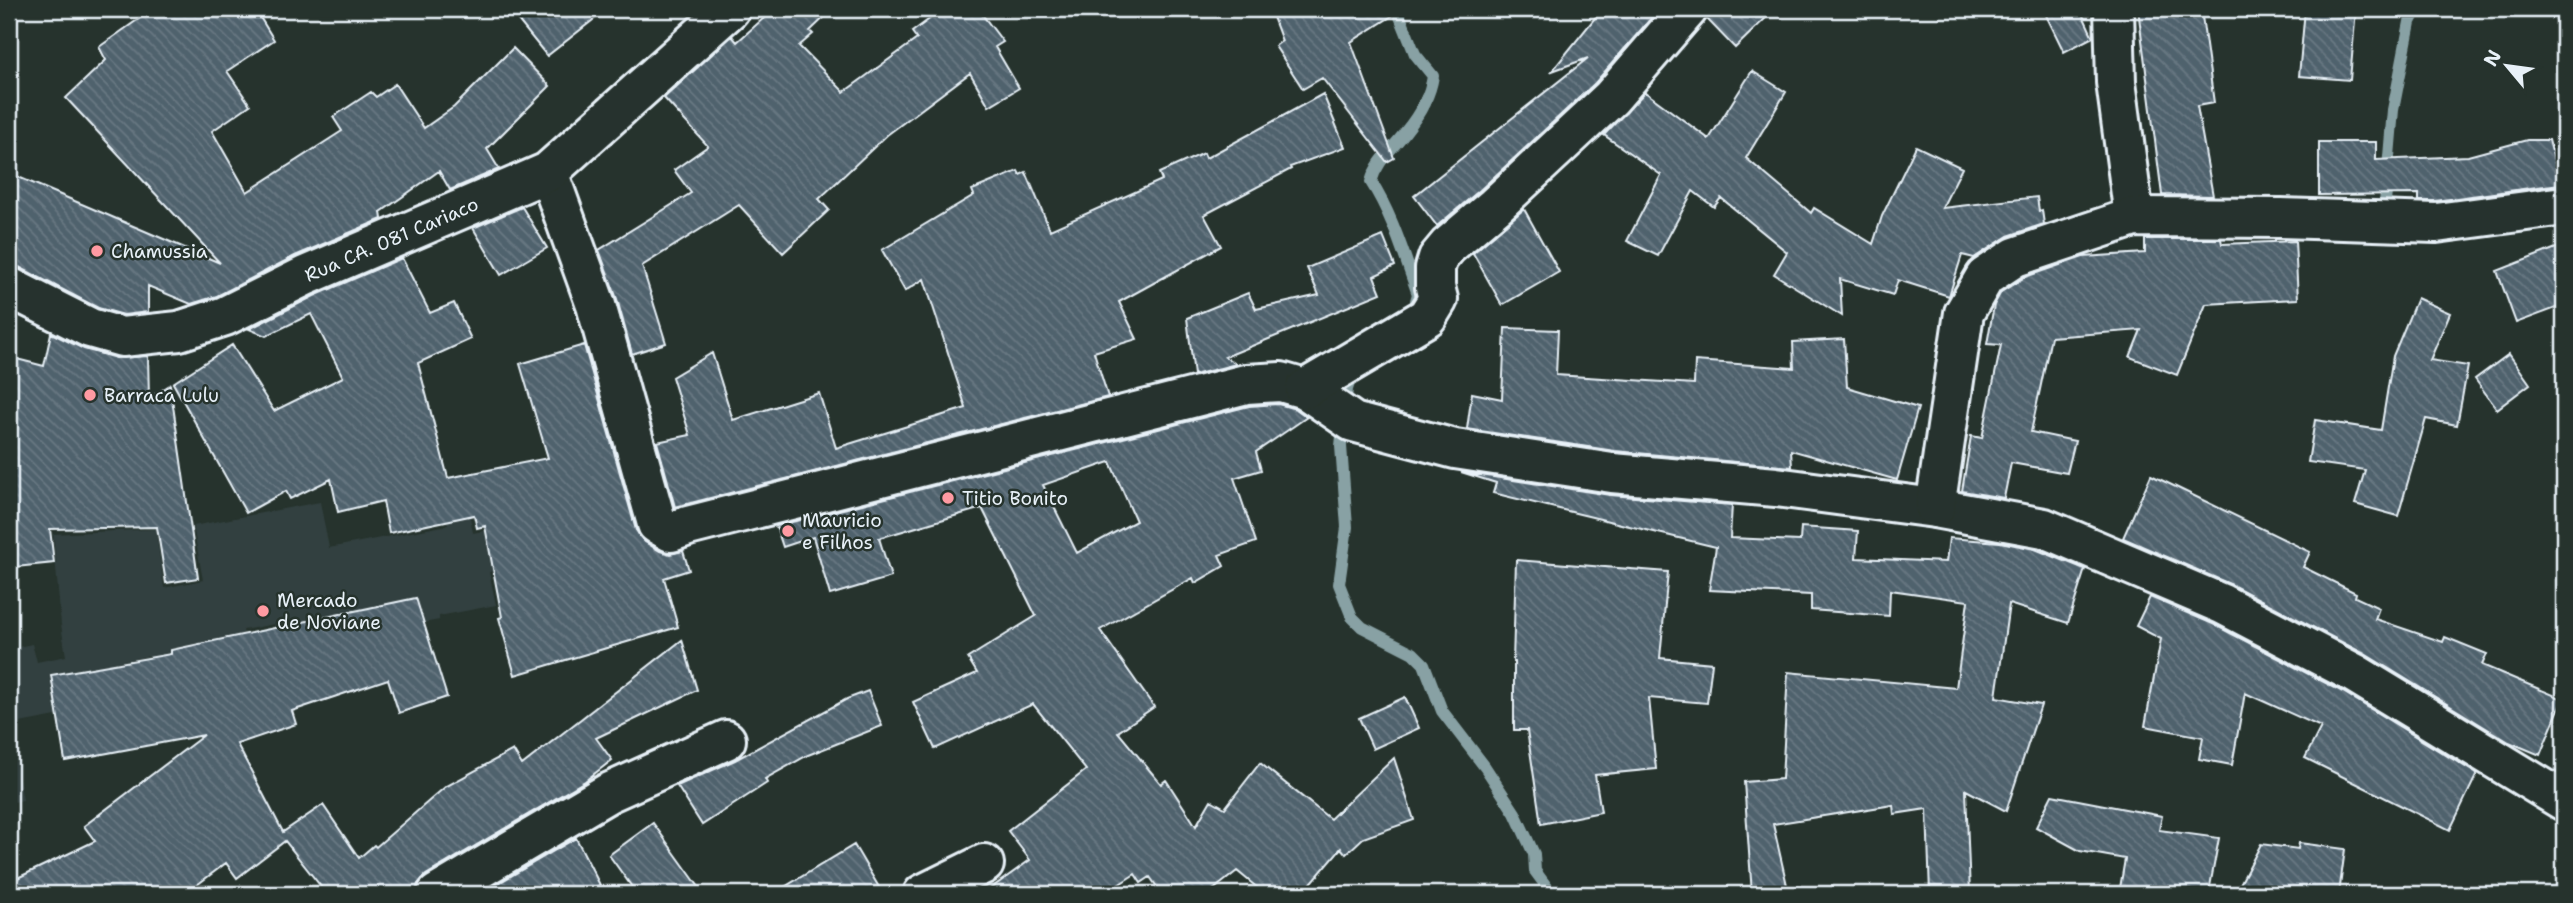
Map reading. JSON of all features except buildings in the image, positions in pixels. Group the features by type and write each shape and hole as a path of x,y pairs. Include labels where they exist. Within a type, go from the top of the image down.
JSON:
{"street":[{"name":"Rua CA. 081 Cariaco","path":"9,287 90,328 122,337 180,331 225,316 305,276 548,172 730,9"},
{"path":"1304,389 1400,330 1427,317 1438,299 1435,268 1443,252 1611,98 1688,9"},
{"path":"2114,9 2116,82 2134,217"},
{"path":"548,172 596,305 657,524 671,532 1246,384 1281,382 1304,389 1353,422 1455,449 1612,473 1776,487 1935,508 2044,528 2222,604 2354,673 2564,801"},
{"path":"1935,508 1964,313 1985,277 2015,257 2134,217 2436,223 2564,206"},
{"path":"437,894 608,793 726,740"},
{"path":"923,894 984,864"}],"shaded area":[{"name":"Mercado de Noviane","path":"619,430 640,540 489,572 496,605 439,616 439,620 283,654 274,624 243,630 249,664 234,636 171,649 175,675 155,679 150,656 70,672 77,712 9,725 9,649 32,644 37,662 66,656 53,534 156,529 164,588 203,580 193,526 320,502 329,548 448,525 443,491 464,487 473,533 528,522 544,524 593,435"},
{"path":"9,725 23,800 9,803"}],"waterway":[{"path":"1397,9 1415,54 1433,76 1427,98 1419,112 1381,161 1371,182 1398,236 1418,294 1416,301"},
{"path":"2385,203 2393,110 2410,22 2417,9"},
{"path":"1353,371 1347,389 1341,446 1347,527 1339,584 1352,617 1362,627 1413,653 1424,664 1442,711 1485,767 1515,813 1534,854 1535,871 1552,894"}],"place":[{"name":"Chamussia","path":"97,251"},
{"name":"Barraca Lulu","path":"90,395"},
{"name":"Titio Bonito","path":"948,498"},
{"name":"Mauricio e Filhos","path":"788,531"},
{"name":"Mercado de Noviane","path":"263,611"}]}
